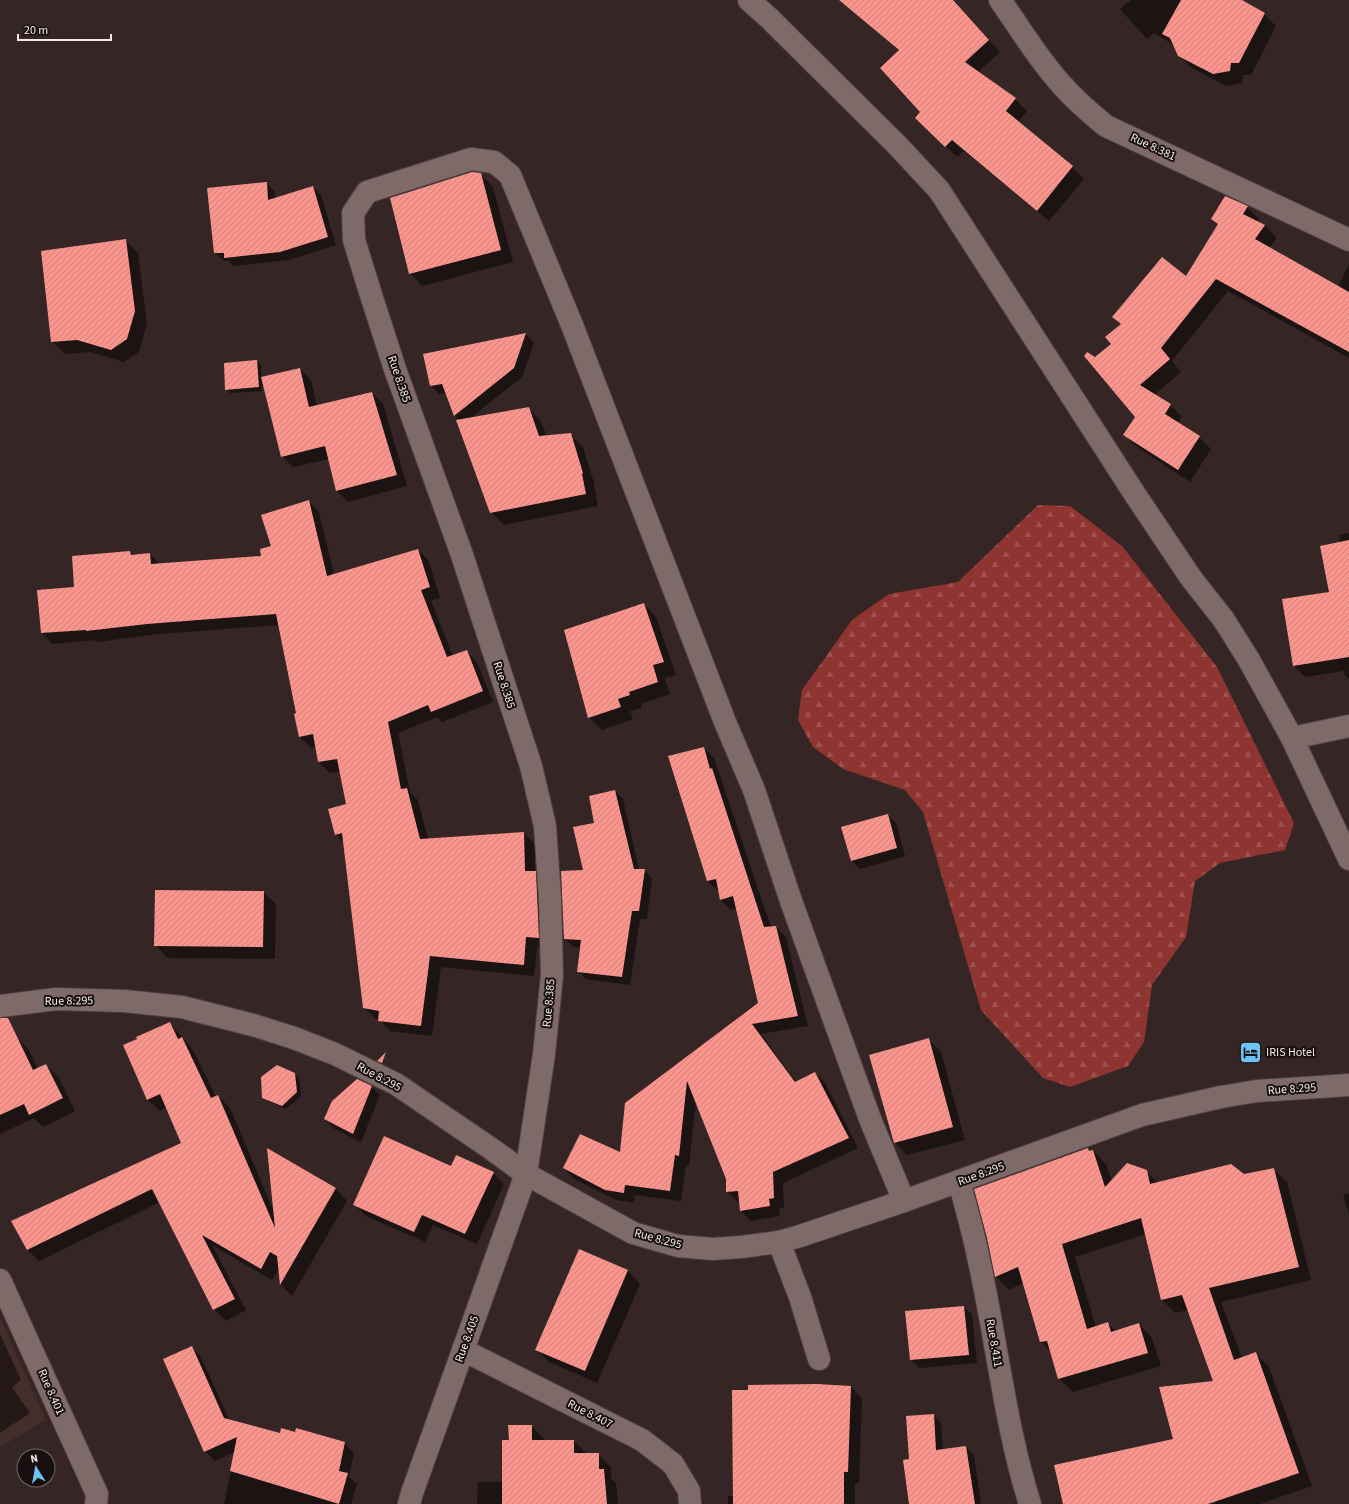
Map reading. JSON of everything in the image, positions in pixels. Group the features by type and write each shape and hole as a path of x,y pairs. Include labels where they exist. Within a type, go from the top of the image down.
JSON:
{"street":[{"path":"749,0 897,145 939,190 1136,496 1191,578 1224,620 1249,660 1292,738 1349,859"},
{"name":"Rue 8.381","path":"1000,0 1061,84 1085,109 1106,126 1349,240"},
{"name":"Rue 8.385","path":"526,1174 544,1054 552,975 550,899 545,826 531,766 461,552 395,369 354,240 353,213 367,192 472,159 494,162 510,175 572,325 724,722 754,790 791,900 870,1119 904,1201"},
{"path":"1292,738 1349,726"},
{"name":"Rue 8.295","path":"0,1006 56,999 124,1001 182,1007 253,1025 335,1054 396,1084 526,1174 633,1233 678,1246 713,1249 779,1242 800,1236 959,1182 1142,1116 1164,1110 1257,1091 1349,1085"},
{"name":"Rue 8.405","path":"409,1504 526,1174"},
{"name":"Rue 8.411","path":"959,1182 979,1260 1019,1470 1030,1504"},
{"path":"779,1242 800,1298 819,1359"},
{"name":"Rue 8.401","path":"0,1280 97,1494 96,1504"},
{"name":"Rue 8.407","path":"463,1350 642,1440 673,1464 689,1491 690,1504"}],"shaded area":[{"path":"0,1318 46,1420 0,1447"}],"green space":[{"path":"1038,505 1070,506 1122,546 1217,667 1294,823 1285,850 1220,863 1195,881 1186,937 1152,985 1144,1042 1128,1066 1070,1087 1043,1078 981,1010 923,812 905,790 843,769 813,747 798,720 802,690 852,620 889,594 958,582"}],"building":[{"path":"839,0 953,0 989,40 965,62 1016,98 1006,111 1073,166 1037,211 952,140 945,147 915,118 920,112 880,68 899,50"},
{"path":"1181,0 1242,0 1265,13 1239,63 1231,63 1230,71 1213,74 1178,56 1170,38 1162,34"},
{"path":"472,172 481,173 501,250 409,274 390,198"},
{"path":"267,182 268,200 313,186 328,237 280,252 224,258 224,253 214,253 207,188"},
{"path":"1225,196 1248,206 1243,214 1265,225 1255,239 1349,292 1349,352 1216,279 1161,348 1170,359 1140,385 1171,404 1165,414 1200,436 1178,470 1123,435 1135,417 1084,356 1087,352 1095,357 1111,344 1105,337 1121,324 1112,317 1162,257 1186,276 1218,224 1211,219"},
{"path":"126,239 135,311 127,339 111,350 77,340 51,342 41,251"},
{"path":"526,333 514,368 454,416 442,384 430,386 423,354"},
{"path":"257,360 259,387 225,390 224,363"},
{"path":"300,368 309,407 372,392 397,475 336,491 325,446 281,457 261,377"},
{"path":"529,407 539,436 571,433 583,473 586,494 490,513 456,420"},
{"path":"309,500 327,576 418,549 430,587 421,590 447,657 467,650 483,691 431,712 428,705 388,722 401,789 407,788 420,839 524,832 525,871 536,871 539,938 526,937 524,965 430,956 421,1026 378,1021 379,1011 363,1008 342,833 335,835 328,809 346,804 337,759 318,762 313,734 299,737 294,714 296,713 276,614 147,624 86,631 41,633 37,590 74,587 72,556 130,551 131,555 150,553 151,564 261,556 260,549 271,546 261,515"},
{"path":"1349,540 1349,657 1293,666 1282,599 1329,592 1320,546"},
{"path":"644,603 664,662 653,665 658,682 629,692 630,695 618,699 621,707 588,718 564,630"},
{"path":"704,747 710,769 712,768 764,927 776,926 798,1016 752,1024 795,1082 815,1072 849,1138 773,1172 774,1198 769,1199 770,1206 740,1211 738,1191 726,1192 726,1179 687,1081 679,1156 675,1155 670,1191 625,1185 624,1193 605,1190 563,1168 580,1134 620,1152 625,1103 758,1003 733,896 720,900 716,879 707,881 668,756"},
{"path":"615,790 634,869 645,869 639,911 632,911 622,977 577,972 581,940 564,939 561,871 583,870 573,827 594,823 589,796"},
{"path":"888,814 897,848 851,861 841,827"},
{"path":"155,890 264,891 263,947 154,946"},
{"path":"0,1018 8,1018 33,1070 46,1064 63,1098 29,1115 24,1104 0,1115"},
{"path":"170,1022 178,1039 182,1037 211,1098 218,1095 275,1228 267,1148 336,1188 280,1285 277,1256 270,1252 261,1269 202,1235 235,1299 213,1310 152,1189 27,1250 11,1221 181,1143 160,1094 147,1100 123,1045 137,1039 136,1037"},
{"path":"929,1038 953,1127 894,1143 869,1055"},
{"path":"386,1052 382,1063 377,1061"},
{"path":"277,1065 295,1073 297,1092 282,1106 262,1098 261,1077"},
{"path":"357,1079 372,1086 353,1134 324,1119 332,1101"},
{"path":"384,1136 451,1166 456,1155 494,1172 465,1234 422,1215 414,1232 353,1205"},
{"path":"1088,1148 1089,1151 1093,1150 1105,1187 1127,1163 1147,1170 1150,1184 1231,1164 1244,1174 1274,1168 1299,1267 1209,1288 1234,1360 1256,1352 1299,1473 1208,1504 1063,1504 1054,1465 1173,1439 1159,1387 1213,1381 1182,1295 1161,1300 1141,1218 1062,1244 1087,1329 1108,1322 1111,1332 1139,1323 1148,1353 1058,1379 1047,1341 1040,1342 1018,1267 995,1277 987,1238 974,1189"},
{"path":"579,1249 628,1270 585,1371 535,1350"},
{"path":"964,1306 969,1355 910,1360 905,1311"},
{"path":"192,1346 224,1418 280,1433 281,1428 295,1432 296,1428 345,1442 339,1471 348,1473 339,1504 230,1471 237,1437 204,1452 163,1359"},
{"path":"817,1384 851,1386 848,1472 844,1472 844,1504 733,1504 732,1390 748,1390 748,1385"},
{"path":"934,1414 936,1450 966,1446 975,1504 909,1504 903,1460 909,1459 906,1416"},
{"path":"508,1425 532,1425 532,1440 574,1440 574,1453 599,1453 599,1469 604,1469 607,1504 502,1504 502,1440 509,1440"}],"place":[{"name":"IRIS Hotel","path":"1251,1052"}]}
